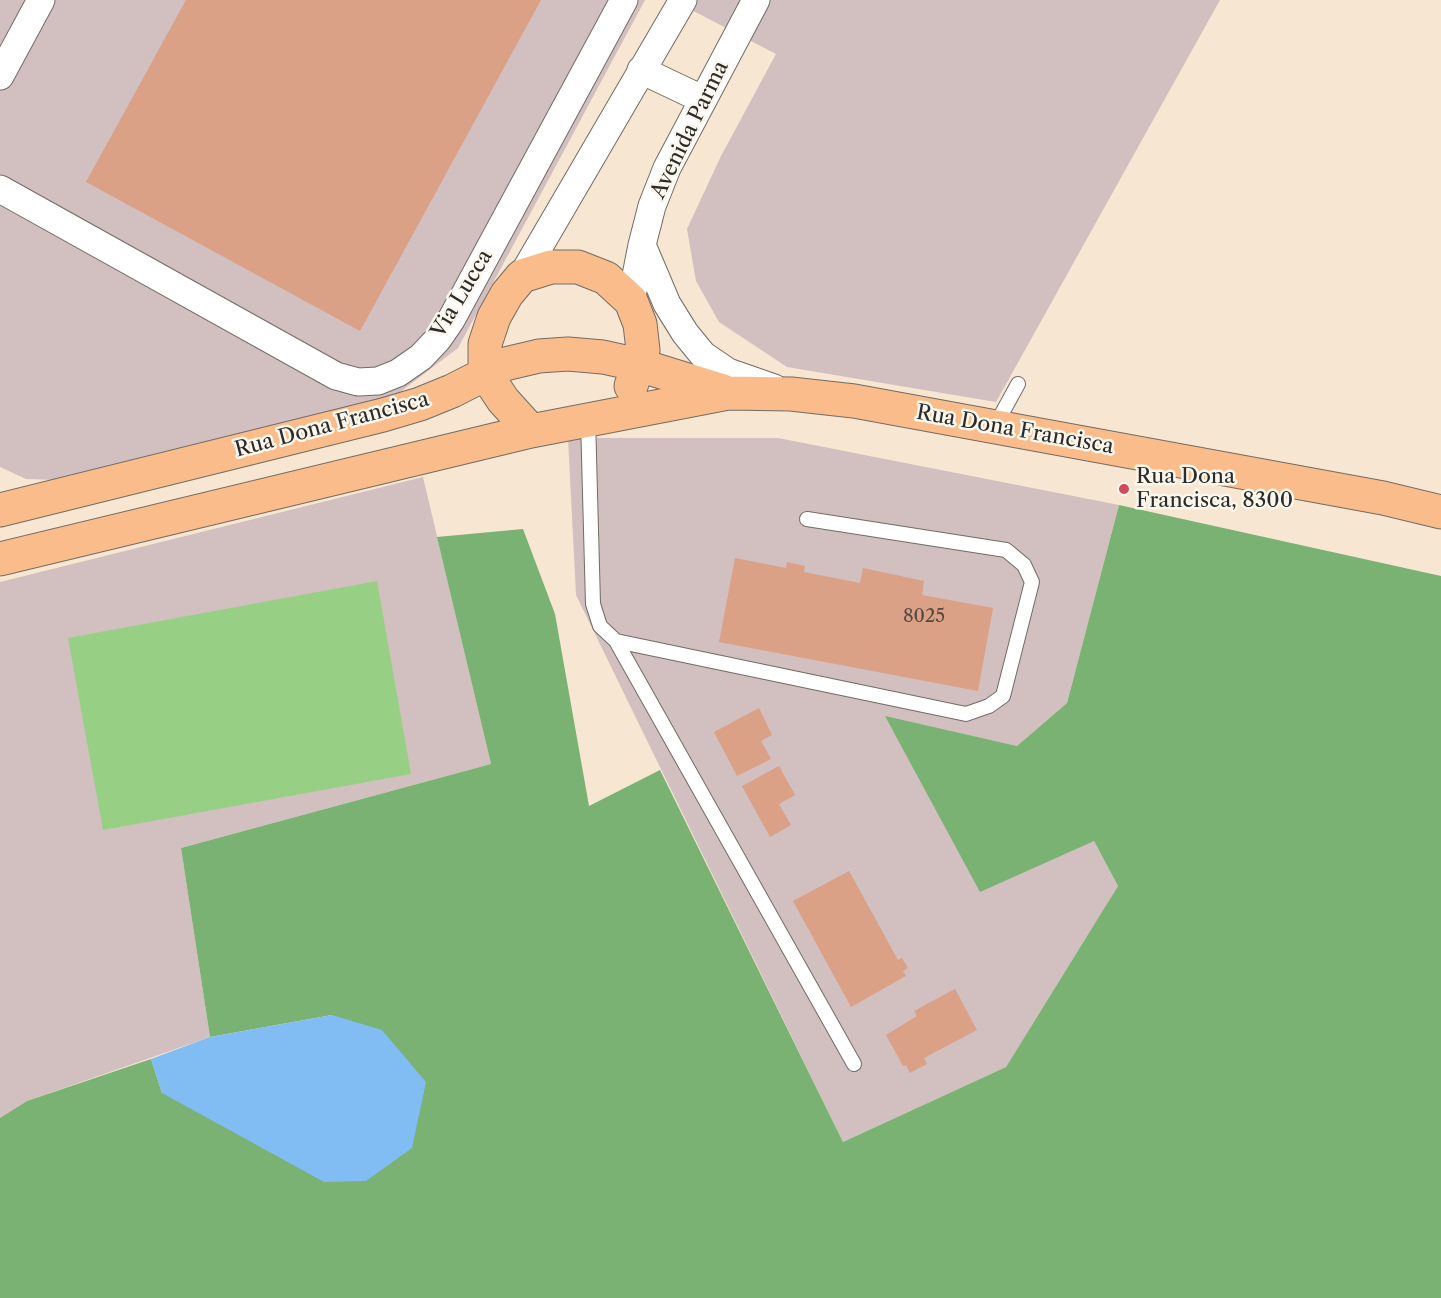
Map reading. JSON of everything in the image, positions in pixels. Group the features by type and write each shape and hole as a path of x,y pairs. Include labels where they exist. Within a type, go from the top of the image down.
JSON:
{"main road":[{"path":"531,431 503,400 485,373 485,344 494,316 507,294 522,276 551,267 578,267 606,278 631,301 640,324 643,350 630,387 601,416"},
{"name":"Rua Dona Francisca","path":"0,510 383,415 452,391 505,364 539,356 568,354 603,357 639,365 728,393"},
{"name":"Rua Dona Francisca","path":"0,559 531,431 728,393 791,394 854,401 1383,498 1441,512"}],"street":[{"path":"0,76 41,0"},
{"name":"Via Lucca","path":"0,189 336,376 358,382 378,381 398,373 421,357 438,339 451,320 624,0"},
{"path":"522,276 683,0"},
{"name":"Avenida Parma","path":"631,301 652,206 667,168 756,0"},
{"path":"641,70 702,99"},
{"path":"642,245 666,304 703,356 728,372 791,394"}],"lane":[{"path":"995,426 1018,384"},
{"path":"601,416 593,604 600,626 616,641 854,1065"},
{"path":"616,641 966,714 989,706 1004,696 1032,582 1024,565 1006,550 807,519"}],"shaded area":[{"path":"0,0 645,0 458,348 391,399 59,480 26,479 0,467"},
{"path":"666,0 1220,0 996,402 787,367 719,322 696,281 687,229 721,156 776,54 680,4"},
{"path":"568,438 778,438 1119,505 1067,703 1017,746 886,717 1094,841 1118,886 1006,1067 843,1142 576,595"},
{"path":"423,477 491,764 181,848 210,1037 27,1101 0,1118 0,582"}],"green space":[{"path":"1119,505 1441,576 1441,1298 0,1298 0,1118 27,1101 151,1059 162,1093 332,1015 210,1037 181,848 491,764 437,537 523,529 555,614 589,806 660,770 843,1142 1006,1067 1118,886 1094,841 980,892 885,716 1017,746 1067,703"},
{"path":"377,581 411,774 103,830 68,638"}],"water":[{"path":"332,1015 382,1030 426,1082 412,1148 366,1181 324,1182 162,1093 151,1059 210,1037"}],"building":[{"path":"186,0 541,0 360,331 86,182"},
{"path":"735,558 786,568 787,562 805,566 804,572 860,583 863,568 924,581 922,595 993,608 978,691 719,642"},
{"path":"759,708 772,735 761,741 771,759 737,776 714,732"},
{"path":"779,766 795,795 779,804 791,825 770,837 742,786"},
{"path":"849,871 898,960 902,958 908,968 903,971 906,976 851,1007 793,901"},
{"path":"955,989 977,1030 924,1058 927,1064 910,1073 906,1065 903,1066 886,1035 917,1016 914,1011"}],"place":[{"name":"Rua Dona Francisca, 8300","path":"1124,489"}]}
